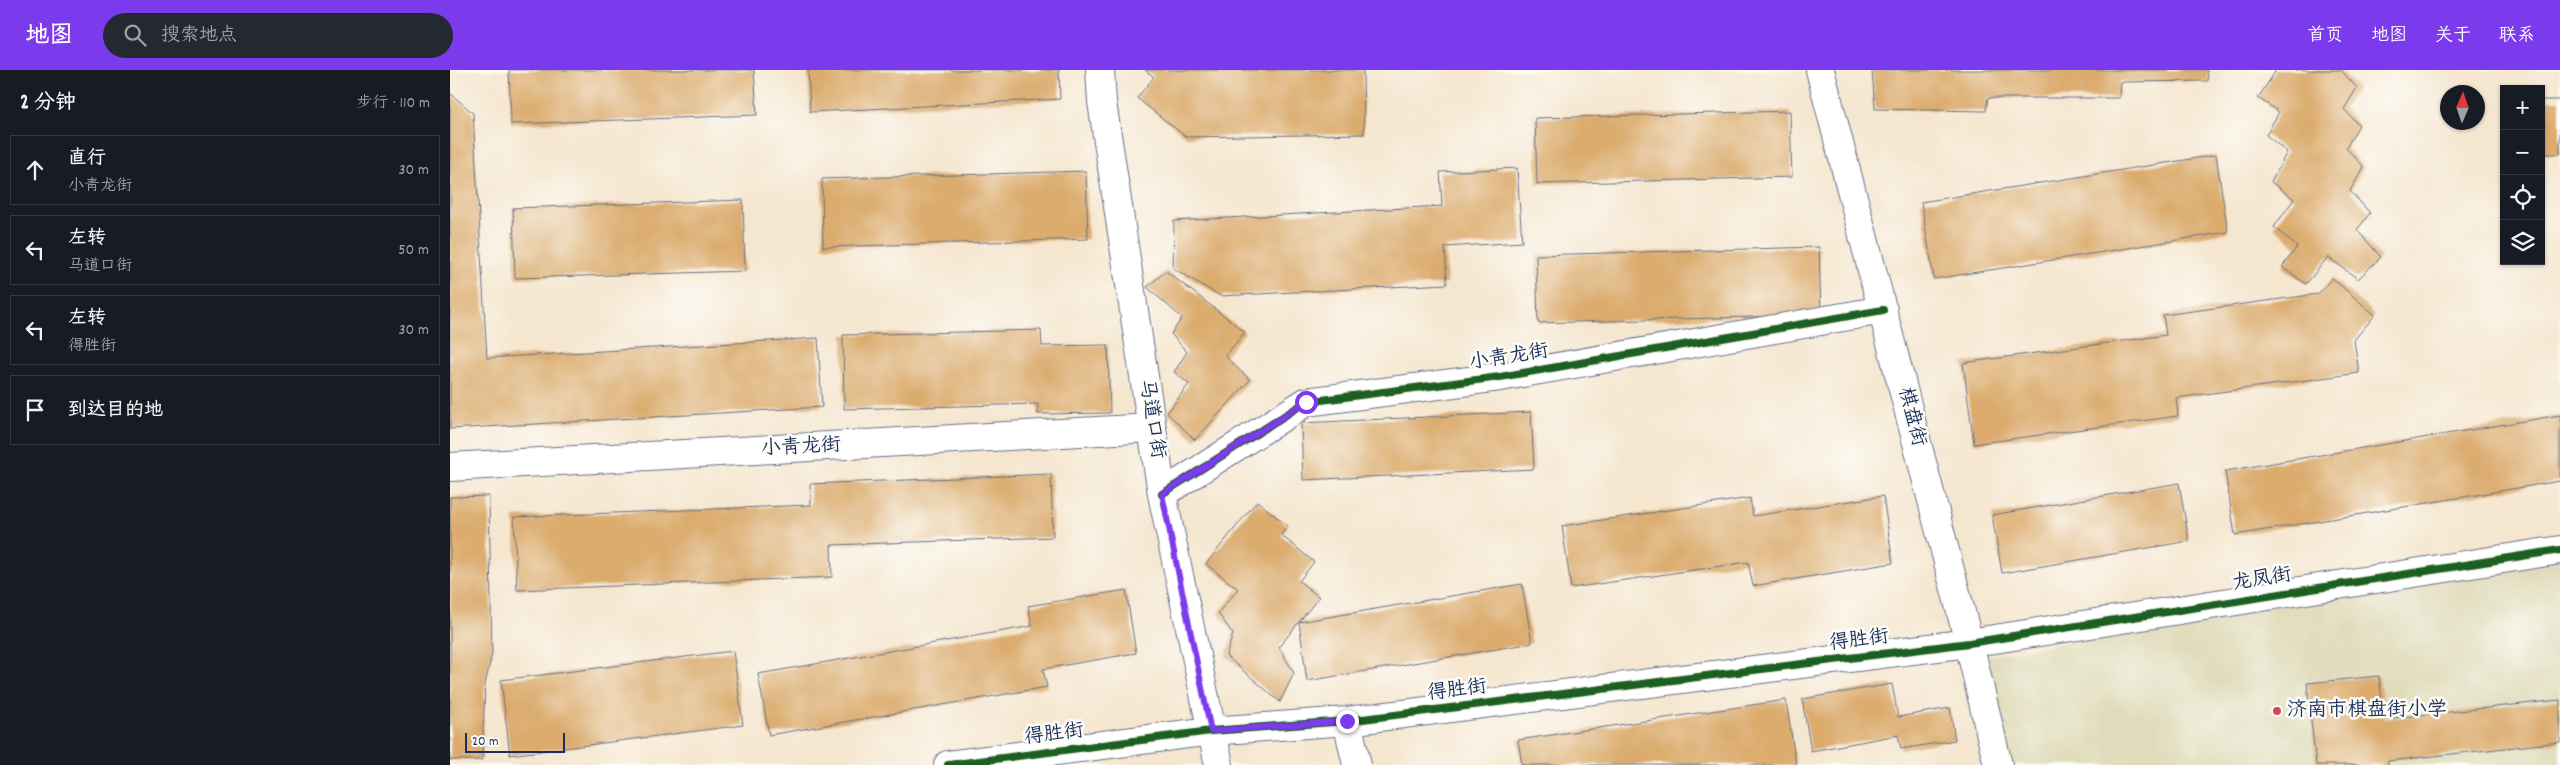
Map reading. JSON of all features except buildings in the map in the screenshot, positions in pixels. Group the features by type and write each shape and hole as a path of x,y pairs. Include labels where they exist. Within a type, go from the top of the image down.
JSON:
{"street":[{"name":"马道口街","path":"1100,70 1162,494 1219,765"},
{"name":"棋盘街","path":"1820,70 1969,643 1998,765"},
{"name":"小青龙街","path":"1162,494 1306,402 1500,377 1883,310"},
{"name":"小青龙街","path":"450,467 1152,428"},
{"name":"龙凤街","path":"1969,643 2560,550"},
{"name":"得胜街","path":"948,765 1211,731 1347,721 1969,643"},
{"path":"1347,721 1357,765"}],"shaded area":[{"name":"济南市棋盘街小学","path":"2560,554 2560,765 2009,765 1977,658"}],"cycle path":[{"path":"1162,494 1306,402 1500,377 1883,310"},
{"path":"948,765 1211,731 1347,721 1969,643 2560,550"}],"place":[{"name":"济南市棋盘街小学","path":"2277,711"}],"route":[{"path":"1306,402 1162,494 1211,731 1347,721"}]}
